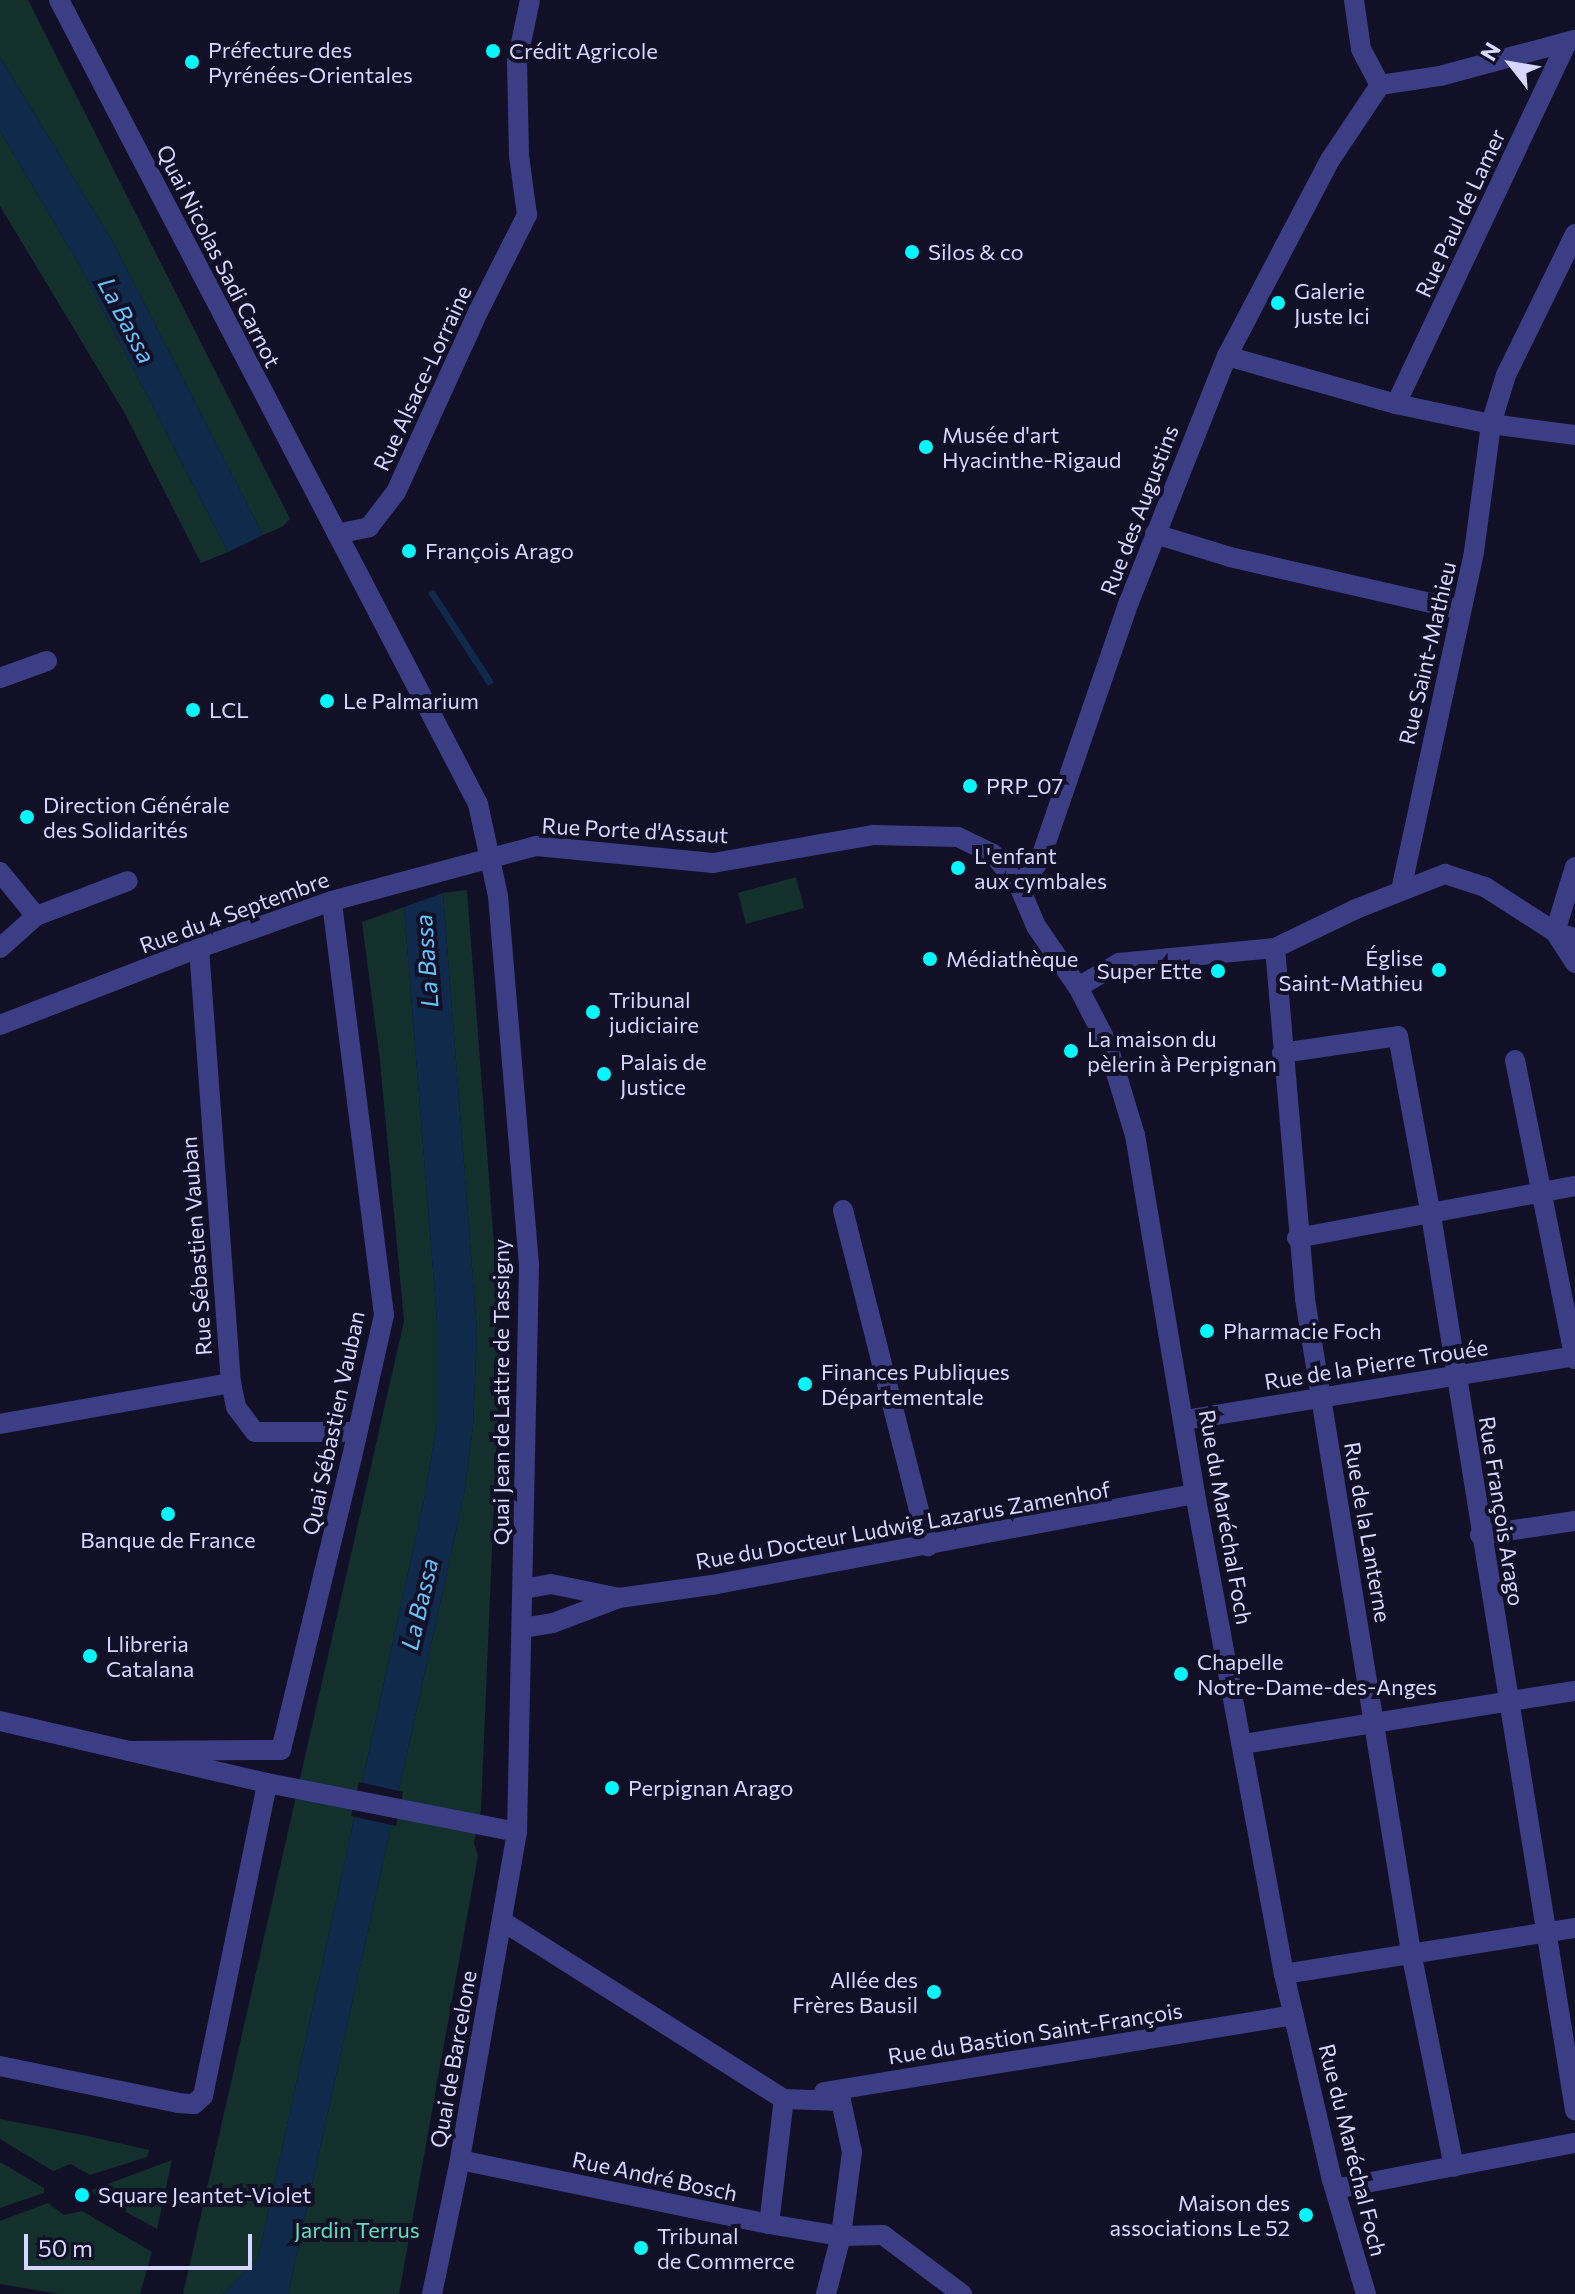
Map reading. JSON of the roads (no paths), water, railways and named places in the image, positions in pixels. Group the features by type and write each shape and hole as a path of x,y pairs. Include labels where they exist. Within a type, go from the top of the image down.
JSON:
{"street":[{"name":"Quai Nicolas Sadi Carnot","path":"59,0 478,804 489,858"},
{"name":"Rue Alsace-Lorraine","path":"337,534 369,527 396,492 478,312 527,215 519,156 517,62 530,0"},
{"path":"1354,0 1361,49 1380,85 1440,76 1571,42"},
{"name":"Rue Paul de Lamer","path":"1396,404 1571,42"},
{"name":"Rue des Augustins","path":"1019,886 1040,860 1155,534 1227,356 1330,160 1380,85"},
{"name":"Rue Saint-Mathieu","path":"1401,890 1484,493 1491,424 1506,375 1575,234"},
{"path":"1227,356 1396,404 1491,424 1575,435"},
{"path":"1155,534 1230,557 1461,610"},
{"path":"0,678 47,661"},
{"name":"Rue Porte d'Assaut","path":"489,858 536,846 713,863 873,835 958,837 993,854 1019,886"},
{"name":"Rue du 4 Septembre","path":"0,1025 199,948 332,901 489,858"},
{"name":"Quai Jean de Lattre de Tassigny","path":"489,858 498,896 529,1265 517,1832"},
{"path":"1575,867 1565,935 1575,963"},
{"path":"0,872 36,916"},
{"path":"1078,987 1119,963 1275,948 1401,890 1445,874 1485,887 1565,935"},
{"path":"0,948 36,916 128,881"},
{"name":"Rue du Maréchal Foch","path":"1019,886 1036,926 1078,987 1107,1043 1135,1135 1195,1494 1284,1974 1335,2189 1366,2294"},
{"name":"Quai Sébastien Vauban","path":"128,1751 281,1750 384,1315 332,901"},
{"name":"Rue Sébastien Vauban","path":"199,948 231,1383 236,1407 255,1432 357,1432"},
{"name":"Rue de la Lanterne","path":"1275,948 1297,1238 1411,1952 1454,2167"},
{"name":"Rue François Arago","path":"1282,1053 1398,1036 1431,1215 1480,1535 1575,2110"},
{"path":"1515,1060 1575,1357"},
{"path":"1297,1238 1575,1186"},
{"path":"843,1210 928,1546"},
{"name":"Rue de la Pierre Trouée","path":"1185,1420 1575,1357"},
{"path":"0,1424 231,1383"},
{"name":"Rue du Docteur Ludwig Lazarus Zamenhof","path":"522,1628 553,1623 619,1598 928,1546 1195,1494"},
{"path":"1480,1535 1575,1521"},
{"name":"Rue du Docteur Ludwig Lazarus Zamenhof","path":"523,1589 551,1584 619,1598"},
{"path":"1243,1744 1575,1691"},
{"path":"0,1721 267,1783 517,1832"},
{"path":"0,2066 194,2104 203,2096 267,1783"},
{"name":"Quai de Barcelone","path":"432,2294 460,2160 517,1832"},
{"path":"502,1921 784,2099 841,2101 852,2152 841,2236 826,2294"},
{"path":"1284,1974 1575,1928"},
{"name":"Rue du Bastion Saint-François","path":"784,2099 1294,2015"},
{"path":"769,2224 784,2099"},
{"path":"1335,2189 1575,2143"},
{"name":"Rue André Bosch","path":"460,2160 769,2224 841,2236 883,2235 962,2294"}],"water":[{"name":"La Bassa","path":"0,57 114,244 263,535 228,552 80,266 0,131"},
{"path":"434,590 494,682 488,686 428,593"},
{"name":"La Bassa","path":"443,893 477,1332 473,1426 464,1495 288,2294 223,2294 258,2258 425,1495 437,1424 437,1320 404,907"}],"place":[{"name":"Crédit Agricole","path":"493,51"},
{"name":"Préfecture des Pyrénées-Orientales","path":"192,62"},
{"name":"Silos & co","path":"912,252"},
{"name":"Galerie Juste Ici","path":"1278,303"},
{"name":"Musée d'art Hyacinthe-Rigaud","path":"926,447"},
{"name":"François Arago","path":"409,551"},
{"name":"Le Palmarium","path":"327,701"},
{"name":"LCL","path":"193,710"},
{"name":"PRP_07","path":"970,786"},
{"name":"Direction Générale des Solidarités","path":"27,817"},
{"name":"L'enfant aux cymbales","path":"958,868"},
{"name":"Médiathèque","path":"930,959"},
{"name":"Église Saint-Mathieu","path":"1439,970"},
{"name":"Super Ette","path":"1218,971"},
{"name":"Tribunal judiciaire","path":"593,1012"},
{"name":"La maison du pèlerin à Perpignan","path":"1071,1051"},
{"name":"Palais de Justice","path":"604,1074"},
{"name":"Pharmacie Foch","path":"1207,1331"},
{"name":"Finances Publiques Départementale","path":"805,1384"},
{"name":"Banque de France","path":"168,1514"},
{"name":"Llibreria Catalana","path":"90,1656"},
{"name":"Chapelle Notre-Dame-des-Anges","path":"1181,1674"},
{"name":"Perpignan Arago","path":"612,1788"},
{"name":"Allée des Frères Bausil","path":"934,1992"},
{"name":"Square Jeantet-Violet","path":"82,2195"},
{"name":"Maison des associations Le 52","path":"1306,2215"},
{"name":"Tribunal de Commerce","path":"641,2248"}],"park label":[{"name":"Jardin Terrus","path":"357,2230"}]}
